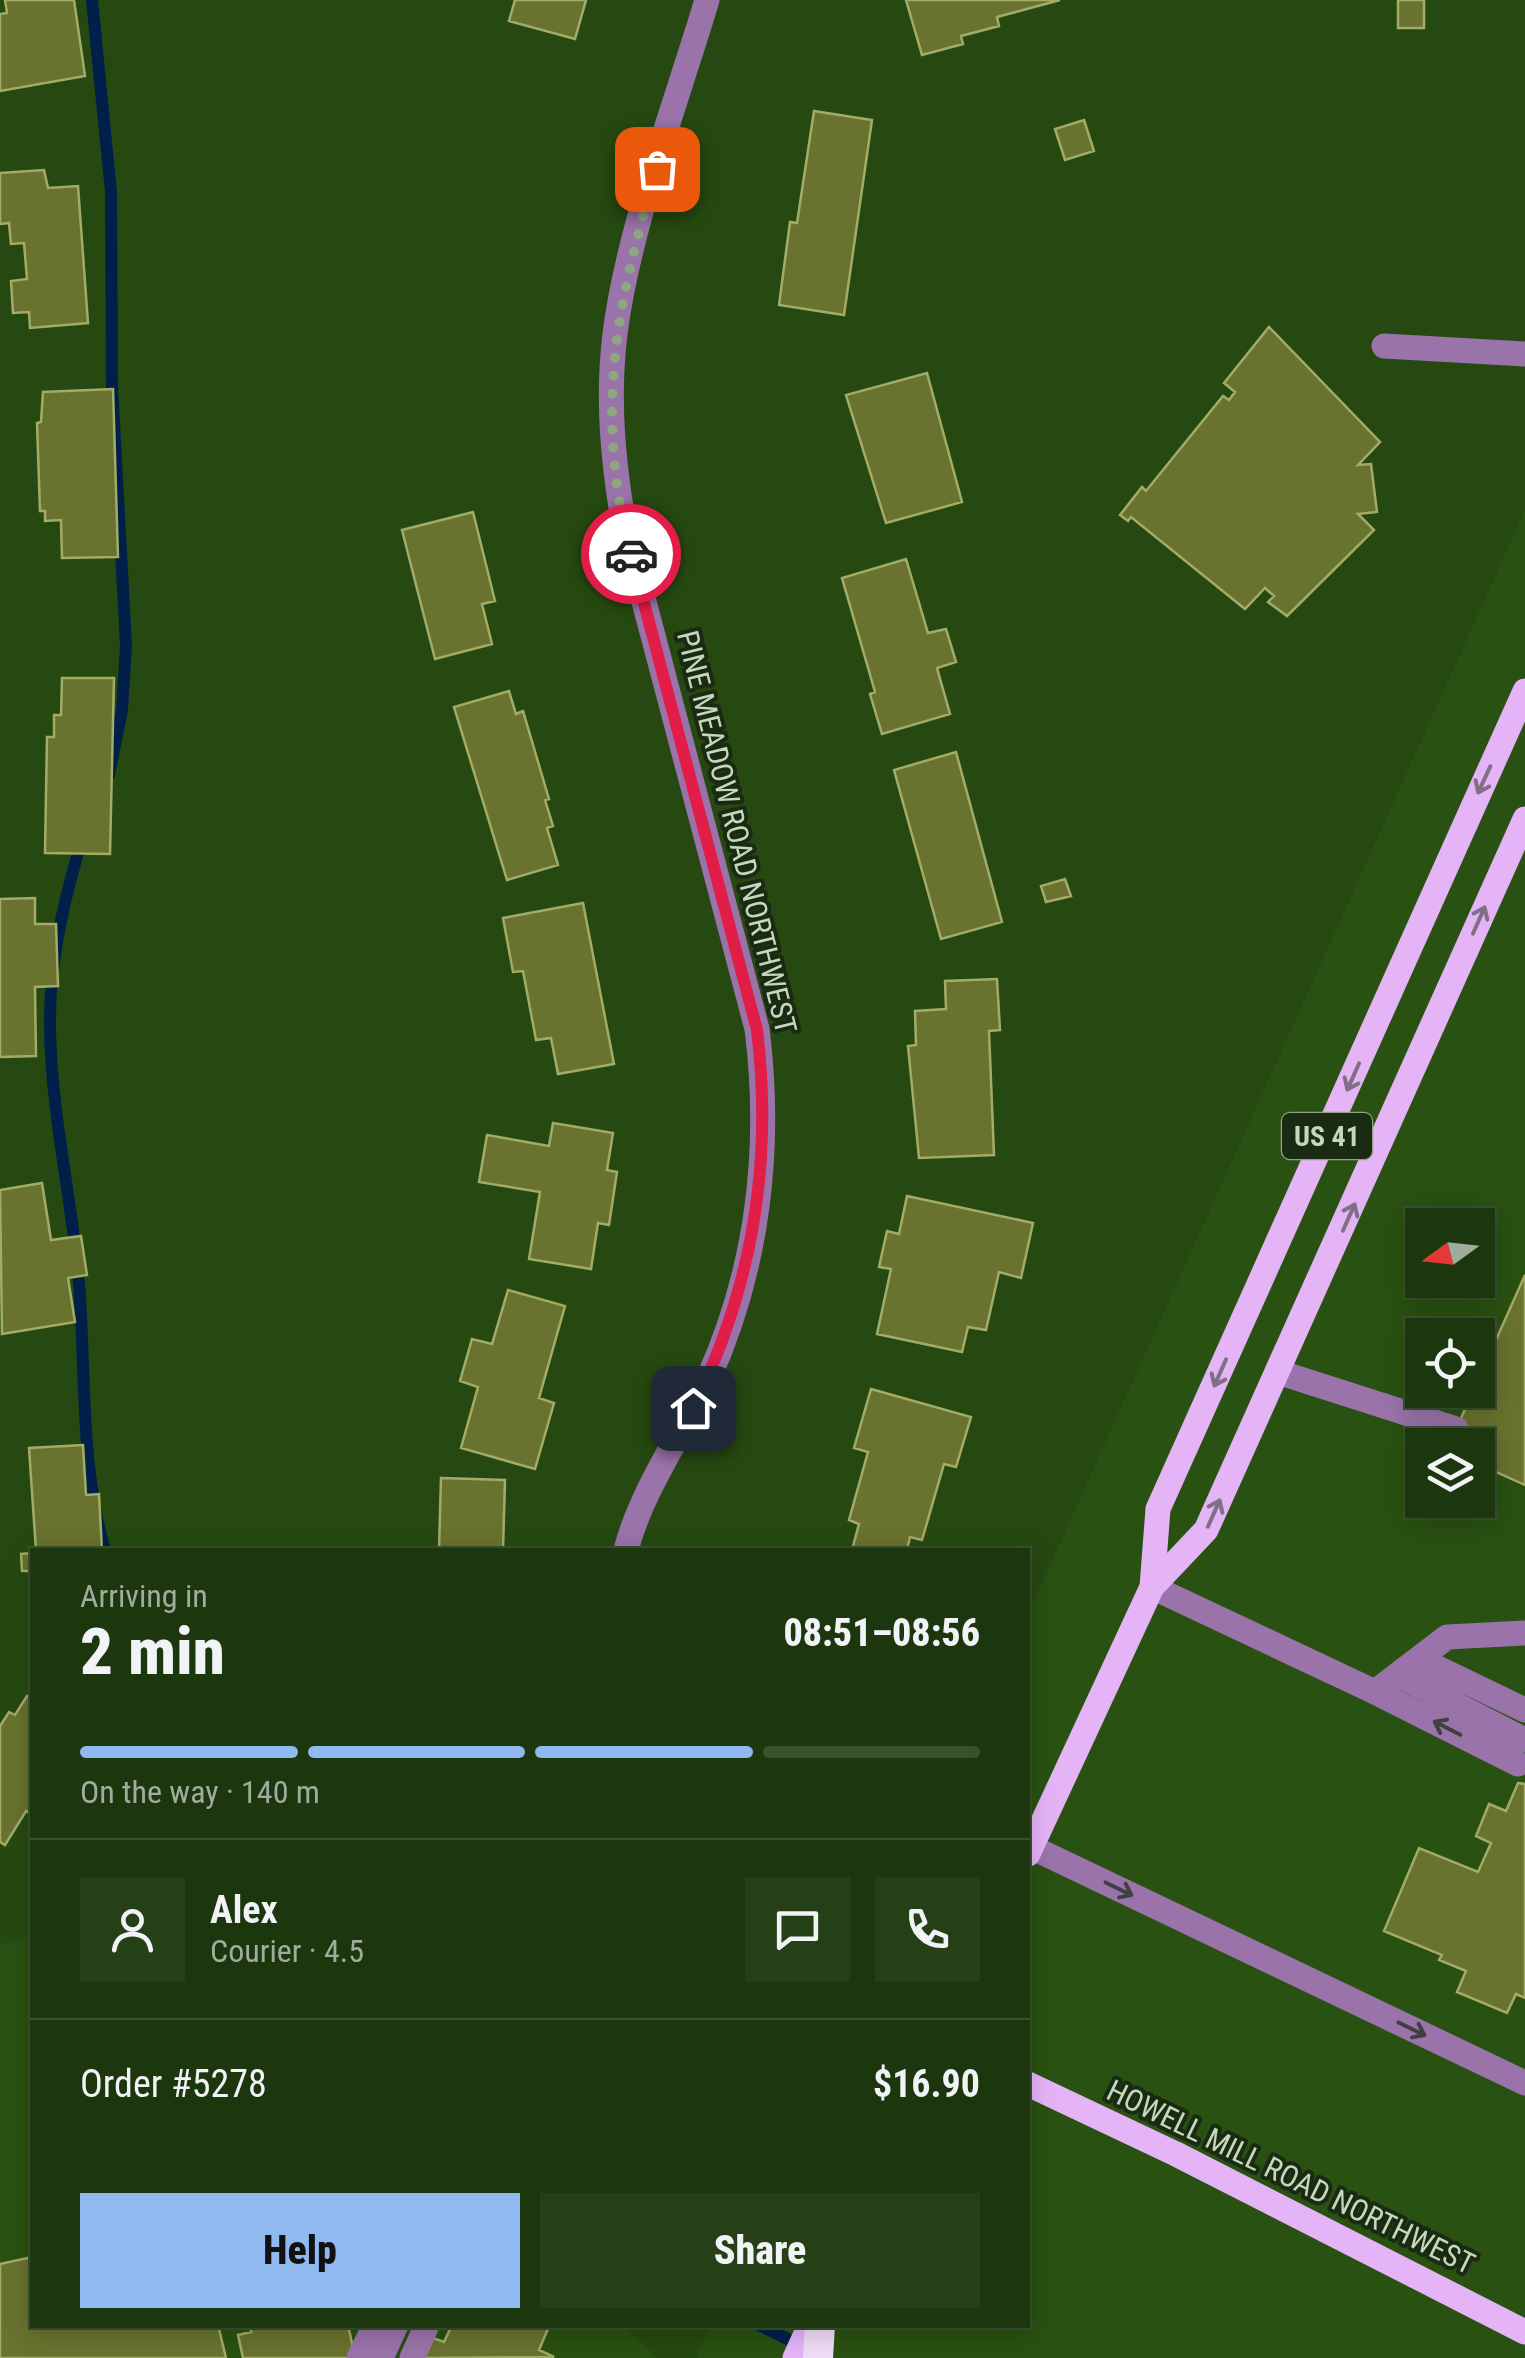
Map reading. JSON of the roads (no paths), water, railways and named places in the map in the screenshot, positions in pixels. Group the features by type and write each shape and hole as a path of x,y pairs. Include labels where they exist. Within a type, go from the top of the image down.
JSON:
{"highway":[{"path":"818,2358 820,2328"}],"main road":[{"name":"US 41","path":"1152,1587 1158,1509 1525,691"},
{"name":"US 41","path":"1030,1848 1152,1587 1206,1530 1525,820"},
{"name":"HOWELL MILL ROAD NORTHWEST","path":"1030,2085 1210,2171 1525,2332"},
{"path":"795,2358 809,2328"}],"street":[{"name":"PINE MEADOW ROAD NORTHWEST","path":"627,1548 709,1376 736,1306 764,1154 765,1096 757,1030 624,526 611,426 615,334 627,270 707,0"},
{"path":"1384,346 1525,354"},
{"path":"1278,1372 1453,1428"},
{"path":"1152,1587 1375,1692 1522,1752"},
{"path":"1375,1692 1446,1636 1525,1633"},
{"path":"1425,1654 1525,1693"},
{"path":"1425,1654 1525,1710"},
{"path":"1398,1675 1522,1752"},
{"path":"1030,1850 1525,2083"},
{"path":"358,2358 373,2328"},
{"path":"381,2358 395,2328"},
{"path":"412,2358 425,2328"}],"waterway":[{"path":"92,0 111,192 112,386 126,645 122,710 109,775"},
{"path":"82,839 59,932 50,1027 54,1092 79,1284 91,1485 104,1548"},
{"path":"765,2328 802,2346"}]}
